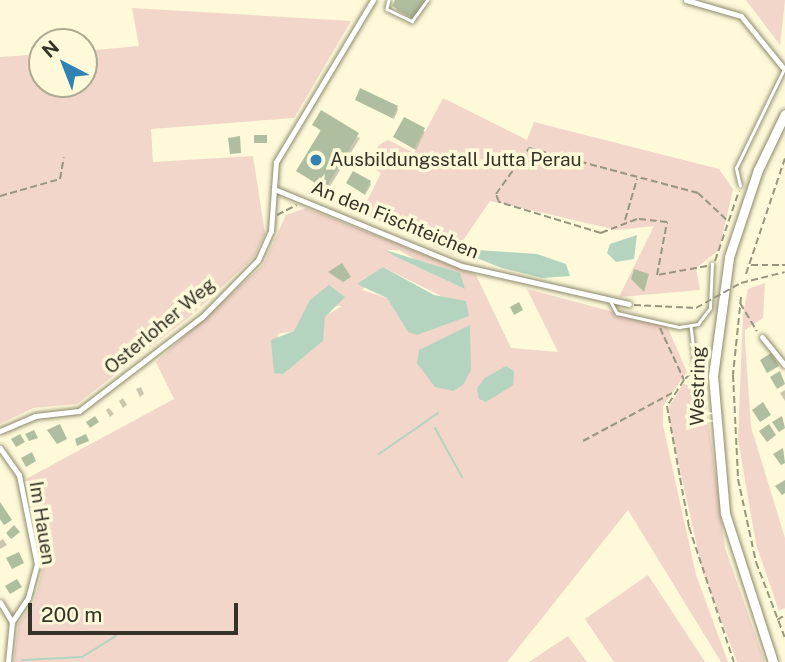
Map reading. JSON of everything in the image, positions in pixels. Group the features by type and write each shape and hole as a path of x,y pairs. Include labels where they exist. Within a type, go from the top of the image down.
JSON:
{"main road":[{"name":"Westring","path":"774,662 725,513 713,376 733,245 785,114"}],"street":[{"name":"Osterloher Weg","path":"0,431 35,416 79,411 155,355 258,260 273,218 276,162 373,0"},
{"path":"686,0 741,16 784,69"},
{"name":"An den Fischteichen","path":"274,189 462,266 629,304"},
{"path":"762,337 785,365"},
{"name":"Im Hauen","path":"0,448 19,475 37,564 28,598 12,622"},
{"path":"0,602 12,622 8,662"}],"lane":[{"path":"389,0 387,9 412,21 427,0"},
{"path":"740,186 736,168 784,69"},
{"path":"691,326 710,308 712,264"},
{"path":"611,302 617,313 691,326"},
{"path":"691,326 696,368"}],"path":[{"path":"729,222 698,193 529,148 496,194 499,202 601,233 625,221 667,222 657,275 712,264 729,222 740,186"},
{"path":"0,198 60,179 64,158"},
{"path":"746,274 785,158"},
{"path":"625,221 637,178"},
{"path":"273,218 309,202"},
{"path":"749,265 785,265"},
{"path":"629,304 696,308 741,283 785,272"},
{"path":"741,297 733,374 738,479 756,562 785,638"},
{"path":"740,303 762,337"},
{"path":"656,321 684,380"},
{"path":"583,441 673,393 696,368"},
{"path":"673,393 667,425 689,527 734,662"},
{"path":"778,620 785,615"}],"shaded area":[{"path":"746,0 785,0 780,45"},
{"path":"132,8 351,21 294,118 151,129 153,162 253,156 265,234 254,257 193,314 77,404 33,408 0,424 0,57 28,55 28,98 98,98 98,50 139,46"},
{"path":"443,98 527,140 534,122 719,169 733,189 719,250 696,268 700,290 619,297 654,226 617,230 490,201 453,255 361,213 381,173 368,165 379,145 388,140 414,153"},
{"path":"306,208 476,275 511,348 558,352 527,289 667,326 687,372 663,406 663,425 696,575 728,662 721,662 628,510 507,662 14,662 18,624 34,602 44,563 26,479 174,399 156,362 263,265 286,215","holes":["386,250 399,250 465,289 396,257","383,267 447,299 447,323 408,332 387,298 362,290","312,306 342,306 325,316 322,342 283,373 275,372 278,334 294,331"]},
{"path":"637,235 634,259 616,262 607,253 610,244"},
{"path":"385,250 460,273 465,289 396,257"},
{"path":"478,250 537,254 566,264 570,276 542,278 502,268 474,257"},
{"path":"383,267 434,295 466,301 469,316 417,335 408,332 387,298 357,284"},
{"path":"765,283 763,318 745,330 745,341 751,427 785,538 785,608 779,611 756,544 738,439 743,314 748,289"},
{"path":"329,285 345,297 325,317 323,341 283,374 274,373 271,340 294,331 310,300"},
{"path":"470,325 471,370 463,385 453,391 435,387 417,363 419,350"},
{"path":"506,366 514,371 513,385 486,402 479,399 477,388 485,378"},
{"path":"683,384 704,387 725,548 765,662 737,662 702,569 670,424 669,407"},
{"path":"648,575 705,662 614,662 585,619"},
{"path":"568,636 587,662 529,662"}],"building":[{"path":"395,0 423,0 415,18 392,6"},
{"path":"360,88 398,106 392,118 355,100"},
{"path":"321,110 359,133 325,189 296,171 321,130 312,125"},
{"path":"404,117 425,128 414,149 393,137"},
{"path":"254,135 267,135 267,143 254,143"},
{"path":"240,136 241,153 230,154 228,138"},
{"path":"353,171 371,181 364,194 346,183"},
{"path":"342,263 351,277 343,282 328,272"},
{"path":"634,269 649,274 644,292 631,279"},
{"path":"519,302 523,310 514,315 510,307"},
{"path":"771,353 779,366 767,373 760,360"},
{"path":"780,371 785,384 777,389 770,377"},
{"path":"763,402 771,415 760,422 752,410"},
{"path":"95,416 99,422 90,428 86,422"},
{"path":"782,416 785,428 779,432 772,422"},
{"path":"60,424 67,439 57,444 47,430"},
{"path":"769,424 776,435 767,442 759,431"},
{"path":"34,430 38,438 29,441 25,434"},
{"path":"20,434 25,442 16,447 11,439"},
{"path":"86,434 89,441 77,446 75,439"},
{"path":"783,448 785,463 781,465 773,454"},
{"path":"32,452 36,461 26,467 21,458"},
{"path":"785,480 785,493 782,495 775,486"},
{"path":"0,502 12,520 4,525 0,519"},
{"path":"14,525 20,532 11,539 6,533"},
{"path":"19,552 24,563 12,569 6,558"},
{"path":"17,579 22,587 10,594 5,586"}],"waterway":[{"path":"379,454 438,413"},
{"path":"435,428 462,477"},
{"path":"22,660 82,657 116,636"}],"place":[{"name":"Ausbildungsstall Jutta Perau","path":"316,160"}]}
